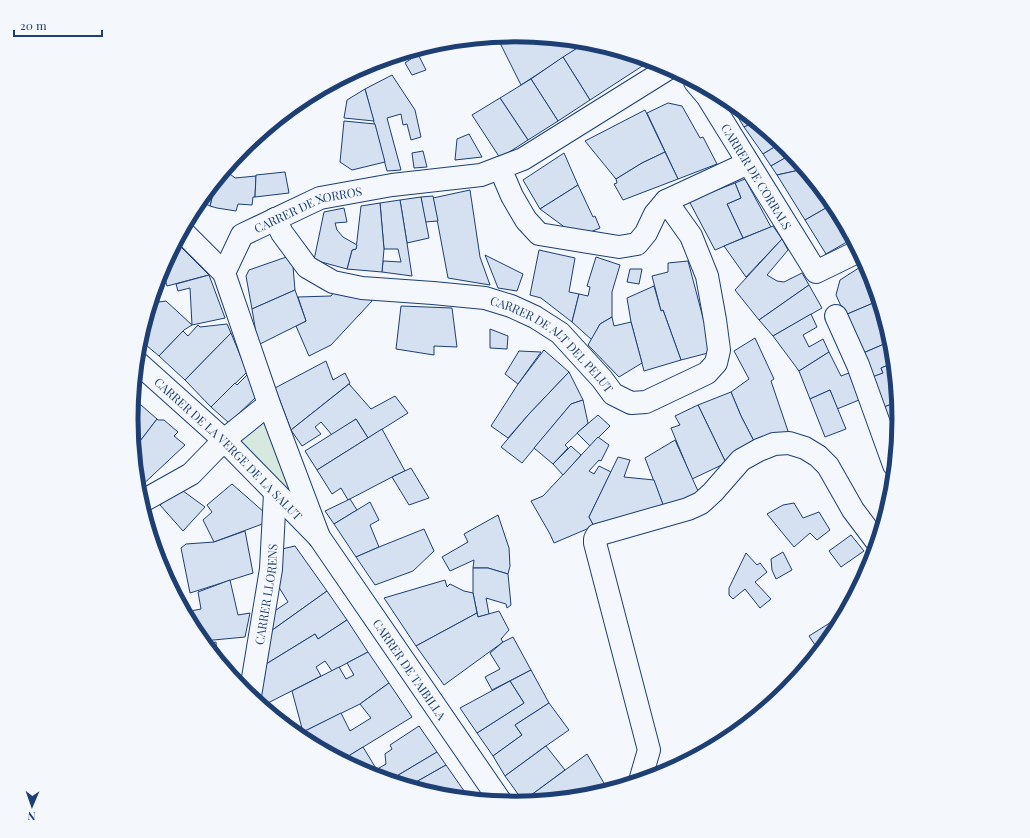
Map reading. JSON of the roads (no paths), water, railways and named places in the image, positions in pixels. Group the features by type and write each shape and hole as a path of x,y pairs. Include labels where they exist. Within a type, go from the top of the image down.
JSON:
{"street":[{"name":"CARRER DE XORROS","path":"224,273 242,235 320,198 392,185 481,175 523,159 662,72"},
{"name":"CARRER DE CORRALS","path":"705,94 816,272 854,254"},
{"path":"500,168 512,196 526,220 539,234 619,247 637,244 646,233 654,214 666,201 748,163"},
{"name":"CARRER DE ALT DEL PELUT","path":"275,219 282,233 307,267 333,282 362,288 485,298 511,306 535,317 560,334 602,379 613,394 631,403 646,402 707,373 716,363 718,350 715,320 707,276 691,236 666,201"},
{"path":"186,235 224,273 319,537"},
{"path":"836,316 858,365 890,454"},
{"name":"CARRER DE LA VERGE DE LA SALUT","path":"142,366 224,440 319,537"},
{"path":"146,499 190,474 224,440 270,404"},
{"path":"642,774 649,750 595,539 597,535 701,503 713,492 741,460 774,444 790,443 805,448 818,456 828,466 853,510 873,537"},
{"name":"CARRER LLORENS","path":"251,689 271,569 275,493"},
{"name":"CARRER DE TAIBILLA","path":"319,537 491,795"}]}
